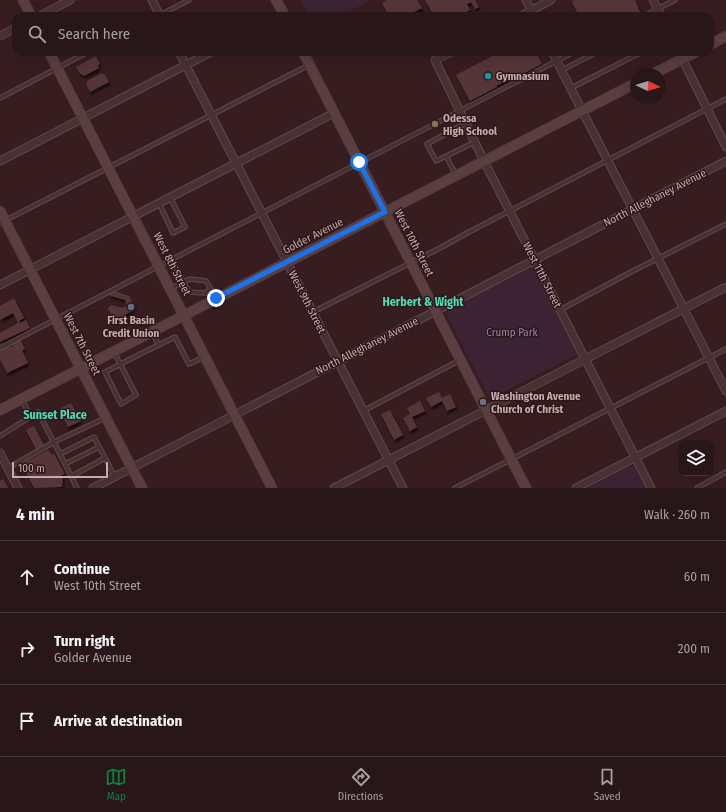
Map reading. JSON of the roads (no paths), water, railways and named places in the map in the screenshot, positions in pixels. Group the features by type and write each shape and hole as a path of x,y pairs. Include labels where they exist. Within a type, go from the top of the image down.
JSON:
{"main road":[{"path":"23,0 29,12"},
{"path":"276,0 282,12"},
{"path":"714,43 726,36"},
{"name":"West 8th Street","path":"51,56 185,315 272,488"},
{"name":"West 10th Street","path":"305,56 526,488"},
{"path":"662,68 680,56"},
{"name":"Golder Avenue","path":"0,410 630,86"},
{"name":"West 7th Street","path":"0,211 2,222 56,319 142,488"}],"street":[{"path":"48,12 70,0"},
{"path":"152,0 157,12"},
{"path":"526,0 532,12"},
{"path":"534,12 551,0"},
{"path":"653,0 659,12"},
{"path":"0,36 12,30"},
{"name":"West 9th Street","path":"181,56 403,488"},
{"path":"0,161 203,56"},
{"name":"West 11th Street","path":"442,56 434,60 651,488"},
{"path":"554,56 726,391"},
{"path":"681,56 726,148"},
{"path":"0,285 334,113"},
{"name":"North Alleghaney Avenue","path":"94,488 726,161"},
{"path":"334,488 726,287"},
{"path":"576,488 726,411"},
{"path":"0,453 18,488"}],"lane":[{"path":"166,12 189,0"},
{"path":"652,12 672,1"},
{"path":"0,98 80,56"},
{"path":"0,348 566,56"},
{"path":"562,70 589,56"},
{"path":"571,88 634,56"},
{"path":"2,222 309,64"},
{"path":"313,312 726,99"},
{"path":"466,123 427,144 436,161 475,142"},
{"path":"446,156 456,175"},
{"path":"159,203 173,233 185,227 170,197"},
{"path":"560,310 726,224"},
{"path":"171,260 188,292 205,293 211,289"},
{"path":"171,288 190,279 206,281 216,298"},
{"path":"152,332 159,345"},
{"path":"114,352 120,364 136,395 121,404 105,372 120,364 175,337 189,364 205,356"},
{"path":"455,488 726,349"},
{"path":"363,411 461,360"},
{"path":"22,400 31,417"},
{"path":"0,436 38,412 77,488"},
{"path":"8,468 54,442 106,418"},
{"path":"60,454 94,437 115,477"},
{"path":"65,464 99,447"},
{"path":"72,476 106,458"},
{"path":"697,488 726,472"}],"place":[{"name":"Gymnasium","path":"488,76"},
{"name":"Odessa High School","path":"435,124"},
{"name":"First Basin Credit Union","path":"131,307"},
{"name":"Washington Avenue Church of Christ","path":"483,402"}],"district":[{"name":"Herbert & Wight","path":"423,302"},
{"name":"Sunset Place","path":"55,415"}],"park label":[{"name":"Crump Park","path":"512,332"}]}
